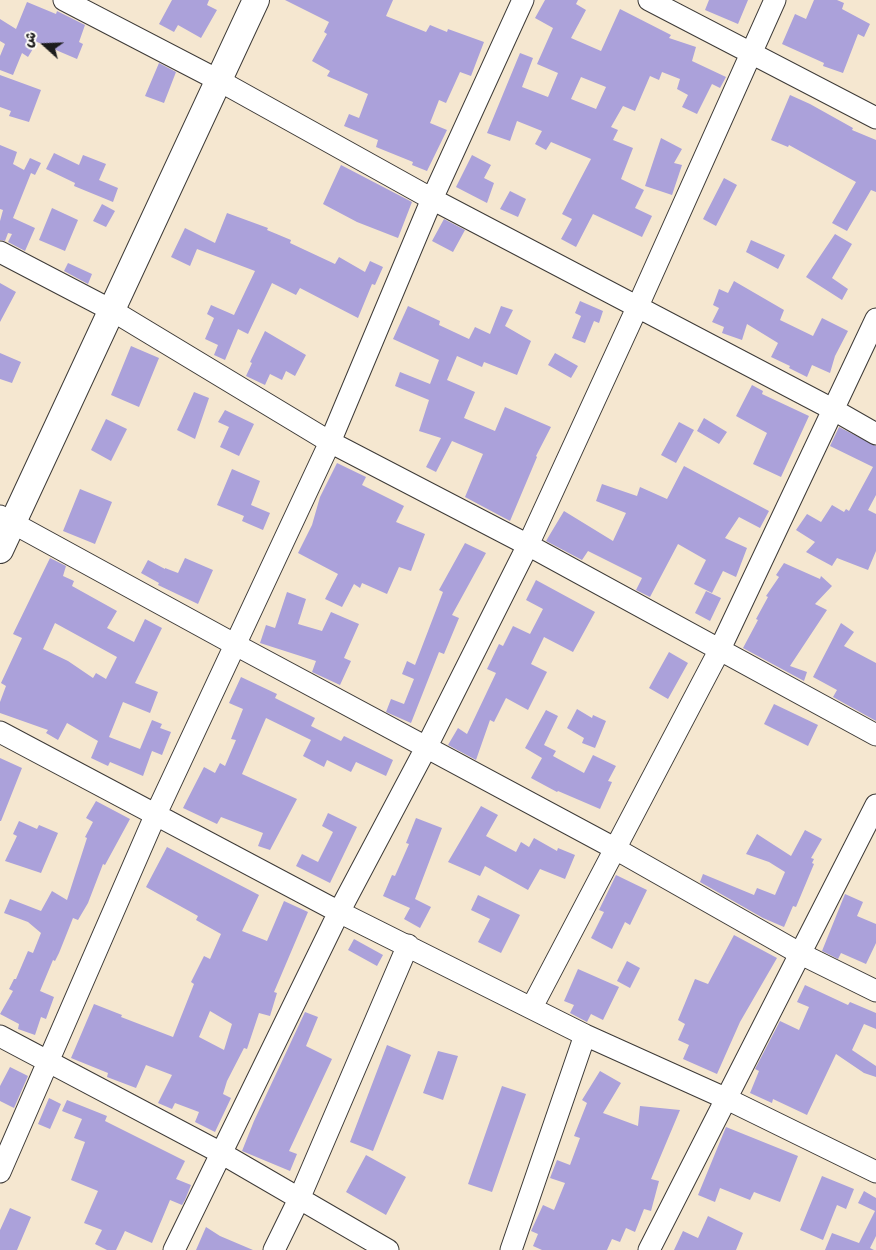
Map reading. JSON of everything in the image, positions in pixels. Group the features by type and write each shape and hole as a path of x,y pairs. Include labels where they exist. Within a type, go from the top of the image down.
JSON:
{"main road":[{"path":"0,550 7,519 113,311 256,0"}],"street":[{"path":"64,0 218,80 432,199 834,410 876,434"},
{"path":"0,1172 155,816 330,442 432,199 523,0"},
{"path":"649,0 876,118"},
{"path":"174,1250 339,912 427,746 528,545 638,308 775,0"},
{"path":"0,252 113,311 330,442 528,545 719,651 876,735"},
{"path":"532,1007 719,651 876,319"},
{"path":"7,519 234,644 614,848 799,953 876,991"},
{"path":"0,732 155,816 339,912 585,1035 727,1100 876,1172"},
{"path":"649,1250 876,804"},
{"path":"274,1250 299,1198 408,946"},
{"path":"511,1250 585,1035"},
{"path":"0,1036 221,1153 388,1250"}],"building":[{"path":"172,0 209,0 207,5 217,10 201,38 178,25 174,32 159,24"},
{"path":"285,0 393,0 386,16 426,32 430,25 447,32 448,29 484,42 471,76 460,72 446,103 439,100 430,123 447,130 427,171 412,165 413,162 376,147 378,140 344,126 349,114 359,118 368,94 327,76 330,71 312,61 327,34 324,32 329,22"},
{"path":"545,0 578,0 576,4 586,10 571,38 601,51 620,9 671,35 669,38 696,47 692,61 726,77 720,88 712,84 697,114 682,107 688,95 677,89 680,79 662,72 659,80 650,76 635,111 623,106 611,127 618,130 613,140 633,148 621,179 644,190 635,208 652,216 642,237 593,214 576,247 561,239 572,219 562,214 591,159 551,142 546,150 535,144 542,131 517,121 510,141 487,133 520,53 533,58 522,87 548,97 558,73 537,64 553,28 535,18","holes":["581,77 606,87 596,109 571,99"]},
{"path":"709,0 748,0 738,24 705,10"},
{"path":"814,0 837,0 844,3 842,9 870,24 864,37 858,34 843,73 823,66 824,63 782,44 795,14 806,19"},
{"path":"27,2 56,14 57,11 85,25 79,42 83,44 77,59 37,42 28,57 22,53 13,75 0,70 0,56 5,44 0,41 0,19 16,29"},
{"path":"159,63 176,72 164,103 145,96"},
{"path":"0,75 41,90 29,122 9,116 11,111 0,107"},
{"path":"790,95 853,128 852,130 876,140 876,192 871,190 847,231 832,223 856,182 789,145 788,147 771,140"},
{"path":"661,138 682,149 674,163 682,165 672,195 645,186"},
{"path":"0,145 17,152 13,164 24,170 30,158 41,163 35,175 31,173 13,218 35,228 25,251 8,242 12,234 8,233 5,241 0,240 0,221 3,210 0,209"},
{"path":"54,153 79,165 83,155 106,164 99,180 118,188 113,202 74,186 75,183 46,169"},
{"path":"472,155 491,165 484,178 494,183 487,203 456,187"},
{"path":"341,165 412,202 398,238 357,222 323,204"},
{"path":"724,178 737,185 716,226 703,219"},
{"path":"510,191 526,199 518,217 500,209"},
{"path":"102,204 115,211 106,227 93,221"},
{"path":"52,208 78,220 65,251 39,240"},
{"path":"227,213 268,228 267,230 291,240 290,243 335,264 339,257 365,272 370,261 383,267 375,285 372,284 358,318 300,288 296,295 272,283 248,334 238,329 225,360 214,355 218,345 205,339 214,318 207,314 211,305 234,315 255,271 197,249 190,266 171,257 185,228 215,243"},
{"path":"444,219 465,230 453,252 432,241"},
{"path":"835,234 852,244 832,278 848,289 842,300 806,277"},
{"path":"751,240 785,255 778,269 746,252"},
{"path":"68,263 92,274 88,284 64,271"},
{"path":"734,281 784,310 780,320 813,336 822,318 848,331 835,356 830,373 812,365 807,377 789,368 790,366 771,357 778,343 747,324 742,340 722,333 724,327 712,322 719,308 713,305 719,289 728,293"},
{"path":"0,283 16,292 0,322"},
{"path":"580,301 603,311 599,323 594,321 585,343 572,338 581,316 575,313"},
{"path":"408,306 440,321 439,325 469,339 475,327 490,334 501,306 513,310 505,326 531,341 517,375 484,362 482,367 457,356 447,380 475,392 464,418 495,431 505,407 551,427 536,456 510,521 465,497 483,454 452,441 436,472 426,467 441,438 419,431 429,400 395,386 400,372 430,384 439,360 393,339"},
{"path":"265,331 306,355 295,376 286,371 282,380 270,374 265,385 246,376 252,363 250,362"},
{"path":"131,346 159,358 139,407 111,395"},
{"path":"0,353 21,362 12,383 0,379"},
{"path":"555,353 578,366 571,378 548,365"},
{"path":"752,385 763,391 762,394 809,416 781,477 753,464 767,433 736,416"},
{"path":"194,392 209,398 195,439 177,430"},
{"path":"225,410 254,424 239,456 220,447 229,427 218,422"},
{"path":"704,418 727,432 719,444 697,431"},
{"path":"106,419 127,429 111,461 91,450"},
{"path":"679,422 694,430 676,463 661,455"},
{"path":"839,427 876,446 876,495 868,510 876,514 876,551 868,570 837,558 832,566 806,552 815,542 796,530 807,514 821,522 832,505 844,512 846,509 849,511 873,467 830,446"},
{"path":"337,463 366,477 362,485 404,506 396,522 425,534 411,571 399,567 387,594 362,583 360,588 354,584 342,607 325,599 338,574 298,553 312,525 320,497"},
{"path":"684,466 769,511 760,528 739,517 725,538 747,548 736,577 723,571 712,593 694,584 706,560 678,544 650,597 636,590 642,578 588,551 582,560 546,541 564,511 613,541 626,513 596,501 602,484 637,496 640,487 667,499"},
{"path":"232,469 260,481 251,505 270,513 263,530 242,521 244,516 217,505"},
{"path":"80,489 112,502 95,544 63,531"},
{"path":"465,543 486,553 452,615 459,618 444,654 439,652 411,723 386,712 391,699 404,704 414,679 402,674 407,661 415,665 443,592 439,590"},
{"path":"50,558 66,566 63,576 74,581 72,586 117,611 107,628 134,642 145,619 162,628 135,683 158,692 150,713 123,702 109,737 140,749 152,720 162,724 160,728 171,732 162,755 152,751 143,776 110,762 108,766 91,758 98,741 67,723 58,740 46,733 48,730 0,713 0,702 6,686 1,683 22,638 13,634","holes":["55,623 117,657 106,679 96,673 93,678 68,661 43,649"]},
{"path":"185,558 213,570 198,604 158,585 159,583 141,573 148,560 178,573"},
{"path":"784,563 820,579 821,576 832,586 815,604 827,610 790,666 807,672 804,681 743,648 758,620 756,619 768,597 766,596 779,577 776,575"},
{"path":"536,580 595,612 573,652 544,637 531,664 547,672 528,710 506,698 494,722 490,720 476,760 448,745 458,728 467,734 496,673 487,669 499,644 503,646 513,626 530,634 543,609 526,600"},
{"path":"706,591 721,598 710,621 695,613"},
{"path":"287,592 306,599 298,624 322,631 331,612 359,624 344,658 351,661 340,685 312,672 316,661 260,643 266,625 275,628"},
{"path":"841,623 854,632 844,646 876,663 876,721 833,697 837,690 813,677"},
{"path":"669,652 688,663 668,699 649,688"},
{"path":"241,677 277,694 275,698 315,718 311,726 341,741 344,736 393,760 386,776 356,762 351,772 327,760 324,767 303,756 311,740 266,718 242,774 297,799 270,850 258,846 263,833 221,817 217,824 183,808 204,767 215,773 220,763 225,766 236,740 231,739 243,709 229,703"},
{"path":"774,704 818,725 808,746 764,724"},
{"path":"577,709 592,718 593,715 606,721 595,748 582,743 584,738 567,728"},
{"path":"546,710 558,716 544,745 556,751 553,756 584,773 593,755 616,766 608,781 612,782 600,809 557,792 531,778 542,758 525,748"},
{"path":"0,758 22,768 1,821 0,821"},
{"path":"96,801 130,819 105,865 103,864 88,903 78,920 73,918 59,953 55,961 53,960 40,991 54,997 46,1019 41,1017 35,1035 18,1029 19,1024 0,1014 13,991 9,989 14,979 16,979 28,951 33,953 41,933 28,922 4,913 10,899 41,911 52,891 67,900 87,838 85,837 93,822 86,818"},
{"path":"481,806 498,815 486,836 516,852 521,842 529,847 534,838 557,851 558,848 575,855 565,879 540,869 528,890 485,866 480,876 448,862"},
{"path":"328,813 357,827 330,883 296,866 302,854 318,862 333,832 322,826"},
{"path":"416,818 442,828 415,899 431,907 420,928 404,919 410,908 383,896 392,875 395,876 409,844 406,843"},
{"path":"19,821 37,829 39,825 58,833 41,873 5,861 17,836 13,834"},
{"path":"805,830 822,839 811,858 814,859 812,863 814,864 796,907 793,906 784,927 763,918 700,882 703,874 754,895 757,888 775,895 785,872 769,862 746,854 757,834 791,856"},
{"path":"167,847 259,895 242,931 267,941 284,901 308,912 274,992 277,993 270,1016 259,1013 247,1049 244,1048 227,1081 223,1094 231,1098 215,1132 195,1122 199,1112 175,1103 172,1109 158,1103 172,1075 146,1065 136,1088 107,1077 108,1073 71,1058 94,1004 122,1015 121,1017 173,1037 194,984 191,982 204,956 210,959 221,934 196,920 198,916 146,887","holes":["210,1011 232,1024 224,1050 199,1037"]},
{"path":"616,875 647,890 630,925 625,922 612,949 591,938 604,912 599,910"},
{"path":"845,894 863,902 857,916 876,924 876,943 866,964 841,953 838,959 822,951"},
{"path":"478,895 520,915 501,953 478,942 490,919 471,910"},
{"path":"734,935 777,958 740,1022 717,1074 683,1059 689,1045 678,1040 685,1024 678,1020 695,979 708,984"},
{"path":"354,939 383,955 377,966 348,950"},
{"path":"627,961 640,968 630,988 617,981"},
{"path":"578,969 619,987 603,1020 591,1014 587,1022 570,1013 574,1005 564,1001"},
{"path":"805,985 848,1005 850,1002 876,1013 876,1029 864,1024 852,1050 876,1066 876,1077 864,1073 836,1054 807,1115 773,1099 772,1103 750,1093 759,1071 755,1069 780,1021 799,1030 809,1007 797,1002"},
{"path":"305,1012 318,1017 306,1046 332,1059 289,1151 297,1154 290,1171 242,1151"},
{"path":"387,1045 411,1055 373,1151 350,1142"},
{"path":"438,1051 458,1056 443,1100 423,1093"},
{"path":"10,1067 28,1076 14,1108 0,1101 0,1086"},
{"path":"600,1071 621,1083 603,1113 638,1126 640,1106 680,1110 651,1179 659,1181 651,1211 644,1209 635,1232 626,1228 620,1242 612,1239 607,1250 542,1250 533,1246 538,1234 531,1231 543,1205 554,1210 565,1183 550,1178 557,1160 570,1165 580,1138 574,1136 587,1103 582,1100"},
{"path":"502,1086 526,1094 492,1192 468,1184"},
{"path":"49,1098 61,1104 50,1129 38,1124"},
{"path":"67,1100 107,1116 105,1121 185,1161 176,1179 191,1185 185,1200 182,1205 170,1200 152,1243 125,1231 116,1250 107,1250 95,1244 102,1230 84,1223 98,1191 71,1180 85,1142 74,1138 82,1119 62,1111"},
{"path":"726,1127 798,1156 780,1202 754,1192 750,1200 720,1188 715,1202 698,1195"},
{"path":"366,1155 406,1177 386,1215 346,1192"},
{"path":"822,1176 854,1189 846,1209 837,1205 823,1240 800,1230"},
{"path":"864,1191 876,1198 876,1236 870,1248 874,1250 825,1250 832,1233 859,1243 875,1211 858,1203"},
{"path":"10,1208 31,1217 17,1250 0,1250 0,1230"},
{"path":"708,1216 743,1233 736,1250 674,1250 683,1231 698,1238"},
{"path":"206,1227 220,1236 253,1250 196,1250"}]}
